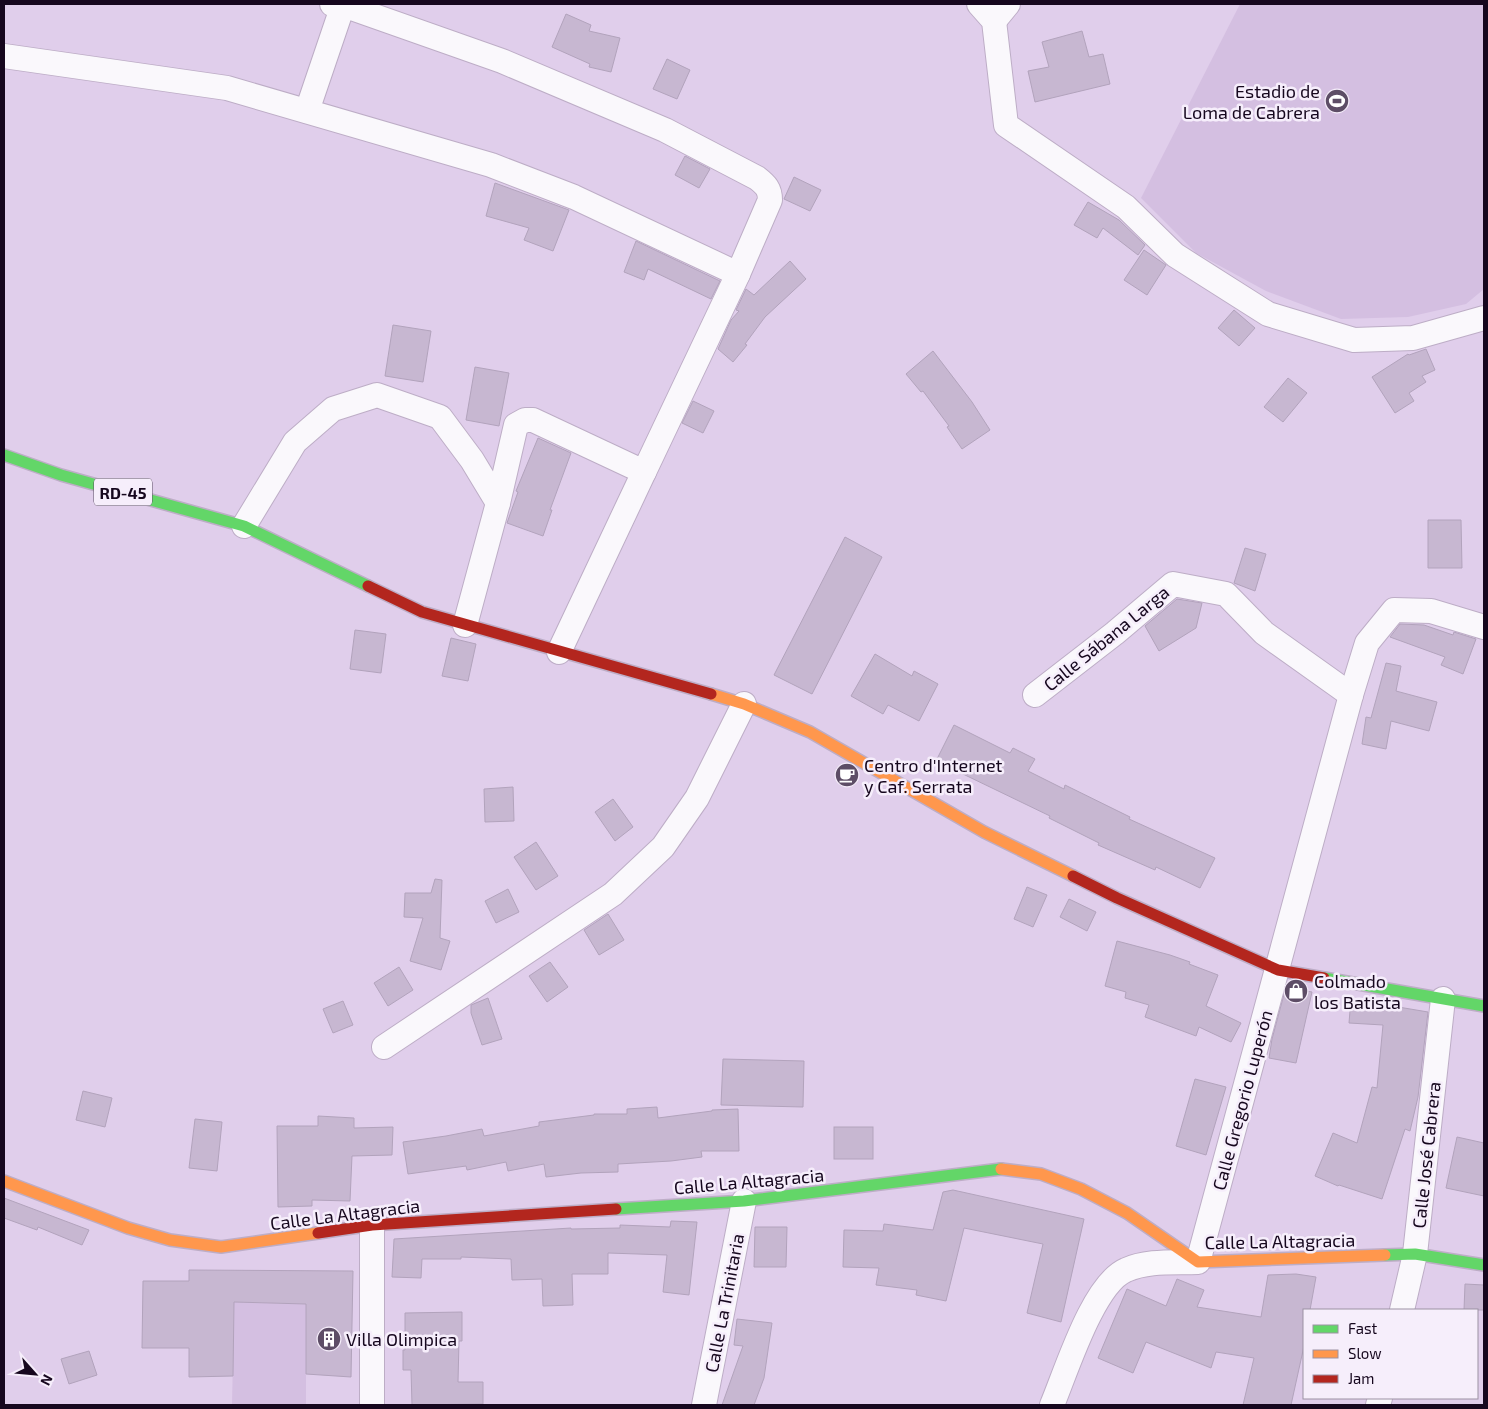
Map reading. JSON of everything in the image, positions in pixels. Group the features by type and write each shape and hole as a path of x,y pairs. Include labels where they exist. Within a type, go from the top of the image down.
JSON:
{"main road":[{"name":"RD-45","path":"4,455 61,475 244,526 422,612 744,704 810,732 984,832 1117,898 1278,970 1484,1006"},
{"name":"Calle La Altagracia","path":"4,1182 128,1228 170,1240 221,1247 372,1225 744,1201 921,1180 962,1172 1002,1169 1041,1174 1081,1189 1128,1213 1198,1262 1415,1254 1484,1265"}],"street":[{"path":"307,112 338,5 502,61 665,130 757,178 766,185 770,192 770,200 738,274 558,652"},
{"path":"994,10 1006,125 1126,207 1175,255 1268,314 1354,340 1413,338 1484,318"},
{"path":"4,56 227,88 491,165 574,197 738,274"},
{"path":"244,526 294,442 333,410 377,395 440,417 472,460 498,503"},
{"path":"465,625 498,503 516,425 524,420 533,420 644,472"},
{"name":"Calle Sábana Larga","path":"1035,695 1173,584 1226,594 1264,632 1351,695"},
{"name":"Calle Gregorio Luperón","path":"1198,1262 1351,695 1367,643 1394,610 1431,612 1484,627"},
{"path":"384,1047 613,894 663,847 697,798 744,704"},
{"name":"Calle José Cabrera","path":"1402,1309 1415,1254 1442,999"},
{"name":"Calle La Trinitaria","path":"704,1405 744,1201"},
{"path":"372,1225 372,1405"},
{"path":"1052,1405 1087,1319 1105,1287 1125,1270 1147,1264 1198,1262"}],"shaded area":[{"name":"Estadio de Loma de Cabrera","path":"1240,4 1484,4 1484,289 1466,304 1408,317 1341,319 1266,291 1196,253 1141,198"},
{"path":"234,1302 306,1304 306,1405 232,1405"}],"building":[{"path":"566,14 591,25 589,31 620,38 611,72 589,67 590,64 552,47"},
{"path":"1082,31 1089,57 1103,54 1110,84 1035,102 1028,71 1049,67 1042,42"},
{"path":"667,59 690,70 677,99 653,89"},
{"path":"685,156 710,169 699,188 675,175"},
{"path":"794,177 821,190 810,211 784,199"},
{"path":"495,183 569,210 553,251 524,240 529,228 486,216"},
{"path":"1088,202 1119,220 1145,245 1138,255 1103,228 1097,238 1074,225"},
{"path":"636,241 720,281 711,299 648,269 644,280 624,272"},
{"path":"1144,250 1166,265 1147,295 1124,280"},
{"path":"790,261 806,279 765,317 745,344 747,345 733,362 718,349 731,320 739,311 736,310 746,289 754,295"},
{"path":"1234,310 1255,328 1239,346 1218,328"},
{"path":"393,325 431,331 423,382 385,376"},
{"path":"1426,349 1435,370 1422,376 1426,382 1409,393 1414,401 1395,413 1372,377 1408,354"},
{"path":"933,351 972,402 990,430 962,449 947,427 949,426 923,391 921,392 906,374"},
{"path":"475,367 509,373 499,426 466,420"},
{"path":"1288,378 1307,393 1283,422 1264,407"},
{"path":"693,401 714,411 703,433 682,423"},
{"path":"538,438 571,453 550,510 552,510 543,536 507,523 518,492 516,491"},
{"path":"1428,520 1461,520 1462,568 1428,568"},
{"path":"845,537 882,557 812,694 774,675"},
{"path":"1245,548 1266,554 1255,591 1234,583"},
{"path":"1177,599 1202,603 1196,628 1159,651 1145,626"},
{"path":"1400,624 1424,625 1453,635 1454,632 1476,639 1463,674 1441,665 1445,657 1390,637"},
{"path":"355,630 386,634 381,673 350,669"},
{"path":"451,638 476,644 468,681 442,676"},
{"path":"875,654 912,676 914,671 938,684 919,721 888,705 883,714 851,696"},
{"path":"1386,663 1401,666 1396,691 1437,702 1429,731 1391,721 1386,749 1362,744 1366,717 1371,718"},
{"path":"954,725 1010,753 1013,748 1035,759 1028,771 1064,789 1065,785 1130,817 1129,819 1215,858 1200,888 1156,867 1155,870 1098,845 1099,843 1049,818 1050,816 936,761"},
{"path":"513,787 514,821 485,822 484,789"},
{"path":"613,799 633,827 615,841 595,812"},
{"path":"536,842 558,876 536,890 514,857"},
{"path":"435,879 442,880 440,938 450,941 441,970 410,961 423,918 404,917 405,893 431,893"},
{"path":"1027,887 1047,895 1033,927 1014,919"},
{"path":"508,889 519,912 496,923 485,901"},
{"path":"1069,899 1096,912 1087,931 1060,917"},
{"path":"608,914 624,940 599,955 584,930"},
{"path":"1117,941 1170,955 1218,975 1206,1006 1241,1023 1231,1042 1199,1027 1196,1036 1145,1017 1149,1005 1125,998 1126,992 1105,986"},
{"path":"550,962 568,987 547,1002 529,976"},
{"path":"399,967 413,990 388,1006 374,983"},
{"path":"1286,987 1312,992 1296,1063 1269,1058 1272,1039"},
{"path":"488,998 502,1039 482,1045 471,1013 471,1005"},
{"path":"1351,999 1428,1012 1418,1097 1410,1131 1405,1129 1382,1199 1338,1186 1315,1176 1333,1133 1357,1143 1372,1087 1377,1088 1383,1025 1349,1023"},
{"path":"343,1001 353,1025 333,1033 323,1009"},
{"path":"723,1059 804,1061 803,1107 721,1105"},
{"path":"1195,1079 1226,1087 1206,1155 1176,1146"},
{"path":"83,1091 112,1098 105,1127 76,1120"},
{"path":"657,1107 658,1118 712,1110 738,1109 739,1151 701,1151 702,1157 618,1164 618,1172 581,1173 546,1177 544,1164 508,1171 506,1162 467,1170 466,1166 408,1174 403,1142 482,1129 484,1136 539,1126 539,1122 594,1114 627,1114 627,1109"},
{"path":"318,1116 354,1118 354,1128 393,1127 392,1155 352,1156 350,1201 312,1200 312,1206 278,1207 277,1126 318,1126"},
{"path":"195,1119 222,1122 217,1171 189,1168"},
{"path":"834,1127 873,1127 873,1159 834,1159"},
{"path":"1457,1137 1484,1143 1484,1196 1446,1188"},
{"path":"953,1190 1084,1219 1061,1322 1027,1313 1043,1244 964,1228 946,1301 916,1295 917,1290 876,1285 879,1268 843,1267 844,1230 883,1231 884,1224 933,1230 943,1192"},
{"path":"4,1198 89,1230 82,1245 38,1227 37,1230 4,1218"},
{"path":"671,1221 697,1222 689,1295 663,1292 667,1255 608,1253 608,1274 572,1274 573,1305 543,1306 542,1279 512,1280 511,1259 461,1257 461,1259 422,1259 421,1278 392,1277 394,1239 571,1228 620,1228 620,1225 670,1227"},
{"path":"755,1227 787,1227 786,1267 754,1267"},
{"name":"Villa Olimpica","path":"189,1270 353,1271 351,1377 306,1374 306,1304 234,1302 233,1376 189,1377 189,1348 142,1348 143,1281 189,1281"},
{"path":"1296,1274 1316,1277 1310,1309 1303,1309 1303,1351 1291,1405 1243,1405 1254,1358 1216,1352 1211,1368 1146,1342 1133,1373 1098,1358 1127,1289 1166,1306 1177,1279 1204,1290 1197,1307 1261,1317 1268,1275"},
{"path":"1465,1284 1484,1285 1484,1310 1464,1309"},
{"path":"462,1312 462,1341 459,1341 458,1382 483,1382 483,1404 412,1405 411,1370 403,1370 405,1313"},
{"path":"737,1319 772,1323 764,1378 754,1405 722,1405 743,1346 734,1345"},
{"path":"89,1351 97,1375 69,1384 61,1359"}],"traffic: fast":[{"path":"4,455 61,475 244,526 368,586"},
{"path":"1324,978 1484,1006"},
{"path":"616,1209 744,1201 1001,1169"},
{"path":"1385,1255 1415,1254 1484,1265"}],"traffic: slow":[{"path":"711,694 744,704 810,732 984,832 1073,876"},
{"path":"1001,1169 1041,1174 1081,1189 1127,1213 1198,1262 1385,1255"},
{"path":"4,1181 128,1228 170,1240 221,1247 318,1233"}],"traffic: jam":[{"path":"368,586 422,612 711,694"},
{"path":"1073,876 1117,898 1278,970 1324,978"},
{"path":"318,1233 372,1225 616,1209"}],"place":[{"name":"Estadio de Loma de Cabrera","path":"1337,101"},
{"name":"Centro d'Internet y Caf. Serrata","path":"847,775"},
{"name":"Colmado los Batista","path":"1296,991"},
{"name":"Villa Olimpica","path":"329,1339"}]}
